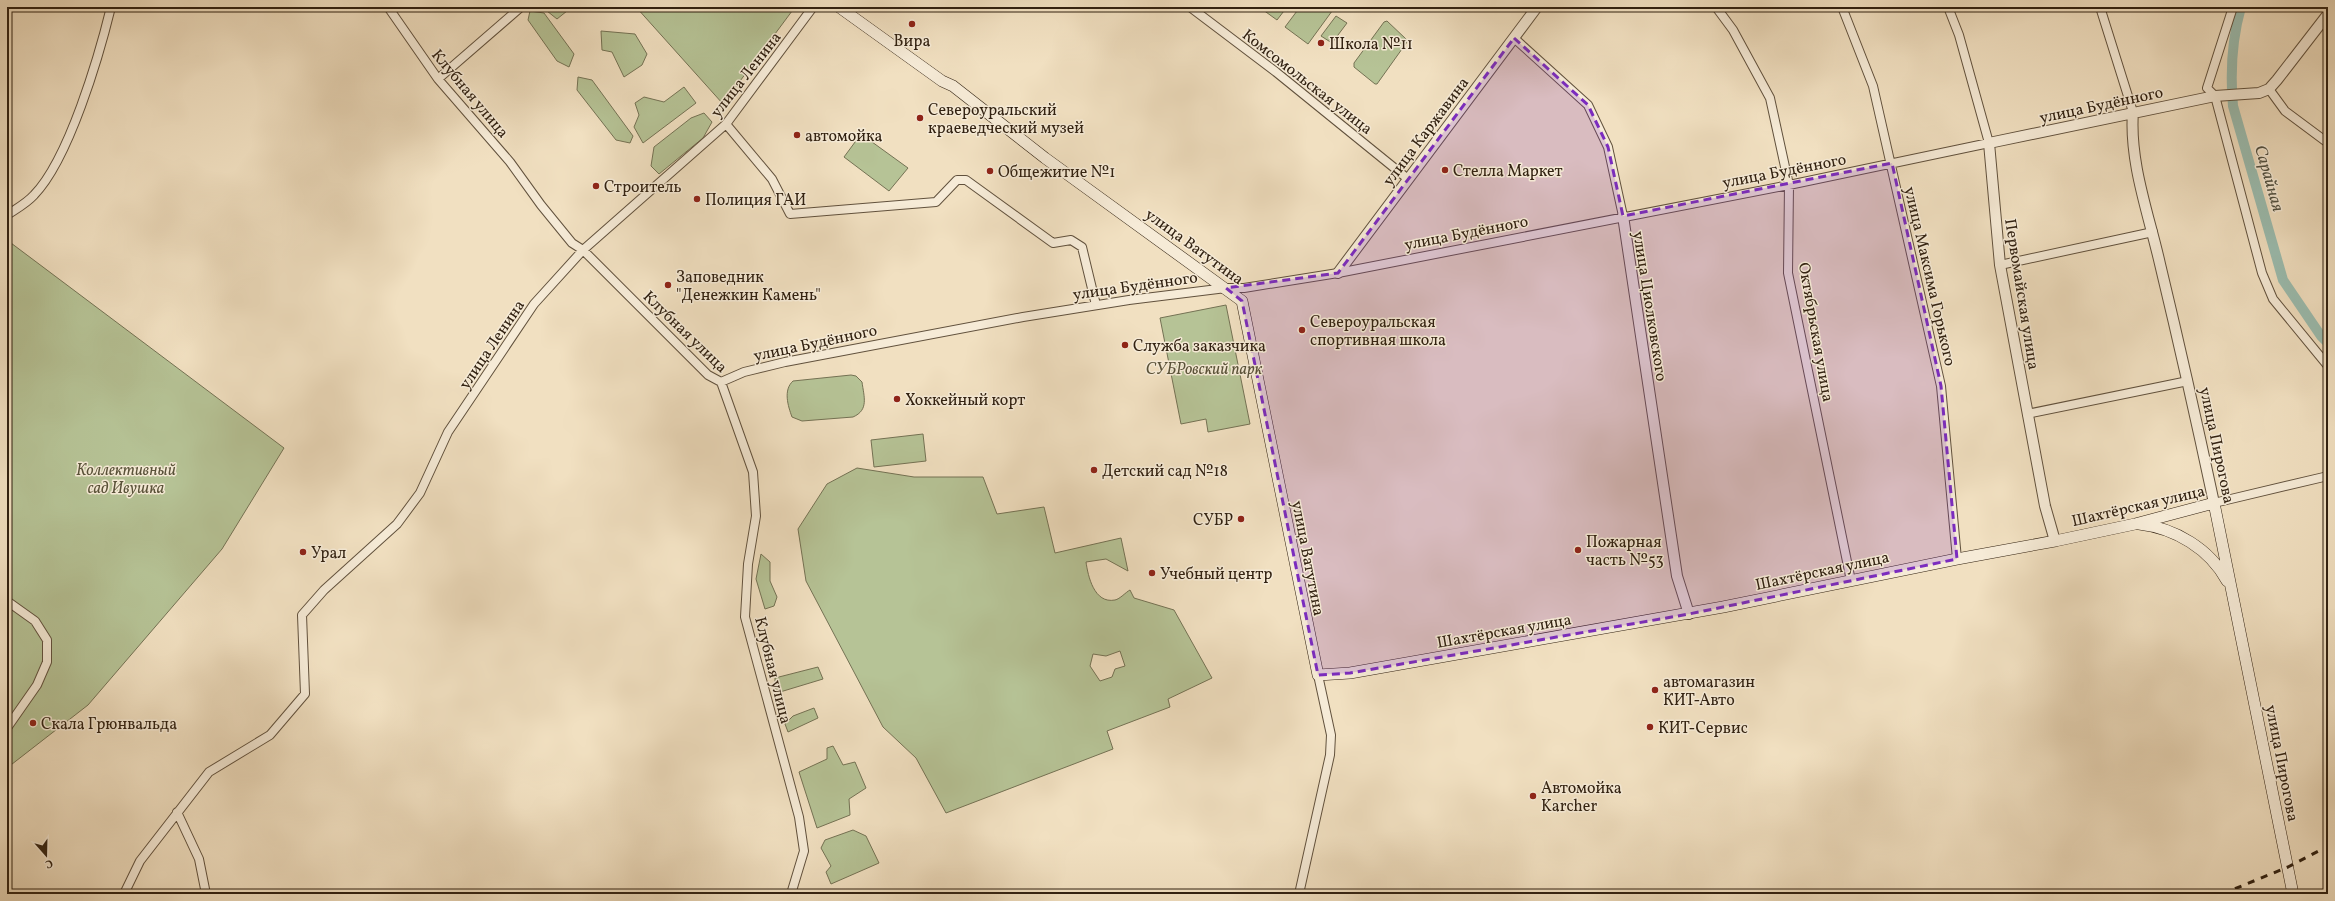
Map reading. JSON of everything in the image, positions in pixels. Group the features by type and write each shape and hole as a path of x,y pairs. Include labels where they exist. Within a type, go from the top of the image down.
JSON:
{"main road":[{"name":"улица Ватутина","path":"839,7 942,81 953,86 1045,158 1242,301 1318,675"},
{"name":"Шахтёрская улица","path":"1318,675 1350,674 1689,614 1851,580 2055,541 2135,524 2214,503"},
{"name":"улица Пирогова","path":"2214,503 2293,894"},
{"path":"2135,524 2170,532 2198,548 2218,566 2231,589"}],"street":[{"path":"7,215 34,195 58,160 102,44 111,7"},
{"name":"Клубная улица","path":"388,7 438,79 510,162 541,205 572,243 583,250 708,375 721,382 753,472 756,516 748,564 745,617 799,817 804,851 791,894"},
{"path":"438,79 521,7"},
{"name":"улица Ленина","path":"124,894 140,861 209,772 270,735 305,694 302,615 324,590 397,524 420,493 448,432 534,304 583,250 726,124 814,7"},
{"name":"Комсомольская улица","path":"1190,7 1338,121 1408,179"},
{"name":"улица Каржавина","path":"1338,273 1537,7"},
{"name":"Октябрьская улица","path":"1716,7 1733,30 1770,98 1789,185 1788,274 1851,580"},
{"name":"улица Максима Горького","path":"1842,7 1873,86 1892,163 1941,386 1957,559"},
{"name":"Первомайская улица","path":"1948,7 1959,35 1989,143 2000,265 2045,506 2055,541"},
{"name":"улица Пирогова","path":"2100,7 2133,112 2131,133 2188,381 2214,503"},
{"path":"2233,7 2207,88 2215,96 2262,273 2273,299 2328,366"},
{"path":"2328,14 2269,89 2285,111 2328,143"},
{"name":"улица Циолковского","path":"1514,38 1588,105 1608,147 1623,216 1677,576 1689,614"},
{"name":"улица Будённого","path":"721,382 744,372 785,362 1023,316 1226,288 1244,288 1338,273 1623,216 1789,185 2133,112 2215,96 2249,92 2259,93 2269,89"},
{"path":"726,124 772,179 790,214 936,202 957,180 966,180 1053,243 1071,240 1082,247 1096,305"},
{"path":"2000,265 2153,232"},
{"path":"2027,414 2188,381"},
{"name":"Шахтёрская улица","path":"2214,503 2328,476"},
{"path":"7,601 35,621 47,640 47,662 37,685 7,728"},
{"path":"1299,894 1330,755 1331,736 1318,675"},
{"path":"177,812 198,859 206,894"}],"highlighted area":[{"path":"1514,38 1588,105 1608,147 1623,216 1892,163 1941,386 1957,559 1689,614 1350,673 1318,675 1242,301 1226,288 1338,273"}],"green space":[{"path":"542,7 565,7 567,11 557,19"},
{"path":"636,7 795,7 723,104"},
{"path":"1259,7 1287,7 1277,20"},
{"path":"1300,7 1335,7 1308,44 1285,27"},
{"path":"530,11 544,13 574,54 569,67 557,61 528,20"},
{"path":"1336,16 1347,23 1332,43 1321,36"},
{"path":"1387,21 1406,39 1407,42 1377,84 1375,84 1354,67 1354,63 1384,22"},
{"path":"601,31 635,34 647,54 642,65 624,77 612,52 602,50"},
{"path":"578,77 592,80 633,136 630,143 616,140 577,90"},
{"path":"684,87 696,103 643,143 634,127 639,115 635,103 644,97 664,102"},
{"path":"704,113 712,122 703,138 659,174 651,166 654,147 691,118"},
{"path":"861,134 908,168 889,191 844,157"},
{"name":"Коллективный сад Ивушка","path":"7,240 284,448 222,549 88,705 7,768"},
{"name":"СУБРовский парк","path":"1226,305 1250,424 1208,432 1206,419 1181,424 1160,318"},
{"path":"851,375 856,376 862,382 864,402 861,411 858,414 853,417 802,421 792,417 787,393 793,381"},
{"path":"923,434 926,461 874,467 871,440"},
{"path":"857,468 914,477 983,477 997,514 1044,507 1055,553 1121,538 1128,571 1106,559 1086,562 1093,588 1102,598 1108,600 1115,600 1130,590 1134,598 1174,610 1212,678 1168,699 1170,707 1107,731 1113,749 946,813 916,758 883,727 806,581 798,529 827,484","holes":["1120,651 1125,666 1115,669 1112,677 1100,681 1090,666 1093,654 1106,656"]},
{"path":"761,554 770,562 770,581 777,597 774,606 765,609 756,579"},
{"path":"818,667 823,679 780,692 775,688 775,678"},
{"path":"814,708 818,718 788,732 785,724 793,716"},
{"path":"833,746 843,765 855,762 866,788 849,799 850,815 817,828 799,772 827,759 827,748"},
{"path":"853,830 866,836 879,863 831,884 826,872 831,866 821,848 825,840"}],"waterway":[{"name":"Сарайная","path":"2241,7 2232,56 2233,106 2283,280 2321,336 2328,343"}],"railway":[{"path":"2222,894 2288,867 2328,846"}],"place":[{"name":"Вира","path":"912,24"},
{"name":"Школа №11","path":"1321,43"},
{"name":"Североуральский краеведческий музей","path":"920,118"},
{"name":"автомойка","path":"797,135"},
{"name":"Стелла Маркет","path":"1445,170"},
{"name":"Общежитие №1","path":"990,171"},
{"name":"Строитель","path":"596,186"},
{"name":"Полиция ГАИ","path":"697,199"},
{"name":"Заповедник \"Денежкин Камень\"","path":"668,285"},
{"name":"Североуральская спортивная школа","path":"1302,330"},
{"name":"Служба заказчика","path":"1125,345"},
{"name":"Хоккейный корт","path":"897,399"},
{"name":"Детский сад №18","path":"1094,470"},
{"name":"СУБР","path":"1241,519"},
{"name":"Пожарная часть №53","path":"1578,550"},
{"name":"Урал","path":"303,552"},
{"name":"Учебный центр","path":"1152,573"},
{"name":"автомагазин КИТ-Авто","path":"1655,690"},
{"name":"Скала Грюнвальда","path":"33,723"},
{"name":"КИТ-Сервис","path":"1650,727"},
{"name":"Автомойка Karcher","path":"1533,796"}]}
